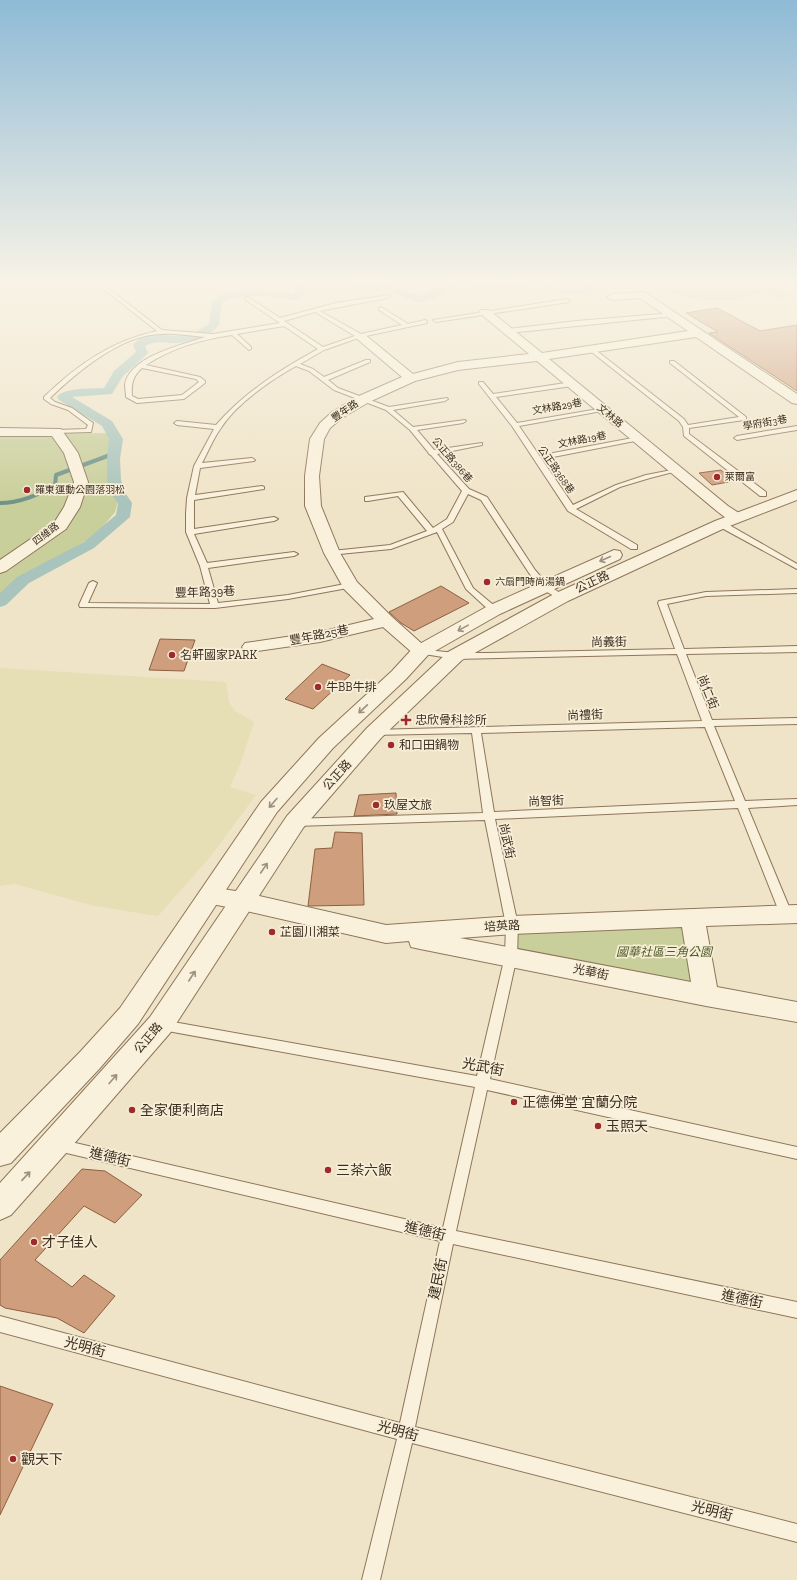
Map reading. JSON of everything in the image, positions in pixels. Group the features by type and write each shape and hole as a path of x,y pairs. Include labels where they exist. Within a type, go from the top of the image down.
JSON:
{"street":[{"path":"385,357 411,378"},
{"name":"豐年路","path":"421,652 386,621 350,585 332,553 313,506 312,476 317,438 324,426 364,399 411,378 458,366 538,357"},
{"name":"文林路","path":"538,357 675,470 727,517"},
{"path":"734,357 797,400"},
{"path":"0,432 56,432"},
{"name":"四維路","path":"0,568 60,526 72,507 81,482 71,453 56,432"},
{"name":"公正路","path":"0,1153 90,1060 129,1016 269,807 326,743 399,675 421,652 494,610 554,592 727,517 763,494 797,481"},
{"name":"公正路","path":"0,1205 56,1144 160,1025 295,822 374,733 455,656 502,629 554,592 634,547 797,495"},
{"name":"豐年路25巷","path":"251,647 320,637 386,621"},
{"name":"培英路","path":"210,896 242,901 386,934 512,925 792,914"},
{"path":"692,917 706,996"},
{"name":"光華街","path":"386,934 511,956 706,996 797,1012"}],"lane":[{"path":"56,432 89,431 91,424 70,409 53,403 46,398 62,383 101,357"},
{"path":"142,366 198,378 203,382 184,397 137,401 129,397 126,389 134,372 142,366 155,357"},
{"path":"215,606 204,566 190,532 191,498 197,466 218,427 230,413 251,394 309,357"},
{"path":"601,357 682,420 686,427 686,435 763,494"},
{"path":"325,379 368,361"},
{"path":"672,362 744,418 686,427"},
{"name":"公正路386巷","path":"296,364 311,370 325,379 336,389 388,409 412,429 466,492 484,499 532,571 554,592"},
{"name":"公正路368巷","path":"481,383 515,424 571,509 634,547"},
{"path":"492,396 572,384"},
{"path":"388,409 445,399"},
{"name":"文林路29巷","path":"515,424 602,410"},
{"path":"412,429 463,421"},
{"path":"177,423 218,427"},
{"name":"學府街3巷","path":"737,438 797,428"},
{"name":"文林路19巷","path":"554,455 638,439"},
{"path":"431,453 480,444"},
{"path":"197,466 252,460"},
{"path":"571,509 618,486 648,476 675,470"},
{"path":"191,498 262,488"},
{"path":"332,553 391,547 435,530 450,520 466,492"},
{"path":"368,499 400,494 435,530 470,589 494,610"},
{"path":"727,517 797,567"},
{"path":"190,532 274,520"},
{"path":"204,566 294,554"},
{"name":"豐年路39巷","path":"93,583 83,605 215,606 288,597 350,585"},
{"name":"尚仁街","path":"792,914 741,806 662,603 706,594 797,591"},
{"name":"尚義街","path":"421,652 455,656 797,649"},
{"name":"尚禮街","path":"374,733 797,721"},
{"name":"尚武街","path":"476,731 489,816 512,925 511,956"},
{"name":"尚智街","path":"295,822 741,806 797,802"},
{"name":"建民街","path":"371,1580 406,1433 448,1236 511,956"},
{"name":"光武街","path":"160,1025 483,1083 797,1153"},
{"name":"進德街","path":"56,1144 448,1236 797,1310"},
{"name":"光明街","path":"0,1324 406,1433 797,1533"}],"shaded area":[{"path":"0,668 226,682 229,702 235,711 254,722 241,762 230,787 256,795 210,857 158,916 94,906 15,884 0,886"}],"green space":[{"path":"114,433 109,457 121,490 115,512 97,534 16,582 0,595 0,434"},
{"name":"國華社區三角公園","path":"692,917 706,996 511,956 512,925"}],"building":[{"path":"745,357 797,357 797,391"},
{"name":"萊爾富","path":"721,470 734,481 712,485 699,473"},
{"path":"441,586 469,603 414,631 401,623 389,612"},
{"name":"名軒國家PARK","path":"160,639 195,640 184,671 149,670"},
{"name":"牛BB牛排","path":"322,664 350,675 313,709 285,699"},
{"name":"玖屋文旅","path":"396,793 397,814 354,816 359,795"},
{"path":"335,832 362,833 364,905 308,906 315,849 332,848"},
{"name":"才子佳人","path":"82,1169 105,1171 142,1195 115,1223 84,1206 35,1260 72,1287 84,1275 115,1296 84,1333 57,1318 5,1308 0,1305 0,1260"},
{"name":"觀天下","path":"0,1386 53,1404 0,1515"}],"waterway":[{"path":"0,602 23,580 89,545 123,517 125,503 118,493 114,480 113,459 116,439 107,424 63,397 70,394 108,391 118,374 138,357"},
{"path":"0,503 14,502 42,492 55,486 56,475 113,454"}],"place":[{"name":"萊爾富","path":"717,477"},
{"name":"羅東運動公園落羽松","path":"27,490"},
{"name":"六扇門時尚湯鍋","path":"487,582"},
{"name":"名軒國家PARK","path":"172,655"},
{"name":"牛BB牛排","path":"318,687"},
{"name":"忠欣骨科診所","path":"406,720"},
{"name":"和口田鍋物","path":"391,745"},
{"name":"玖屋文旅","path":"376,805"},
{"name":"芷園川湘菜","path":"272,932"},
{"name":"正德佛堂 宜蘭分院","path":"514,1102"},
{"name":"全家便利商店","path":"132,1110"},
{"name":"玉照天","path":"598,1126"},
{"name":"三茶六飯","path":"328,1170"},
{"name":"才子佳人","path":"34,1242"},
{"name":"觀天下","path":"13,1459"}]}
